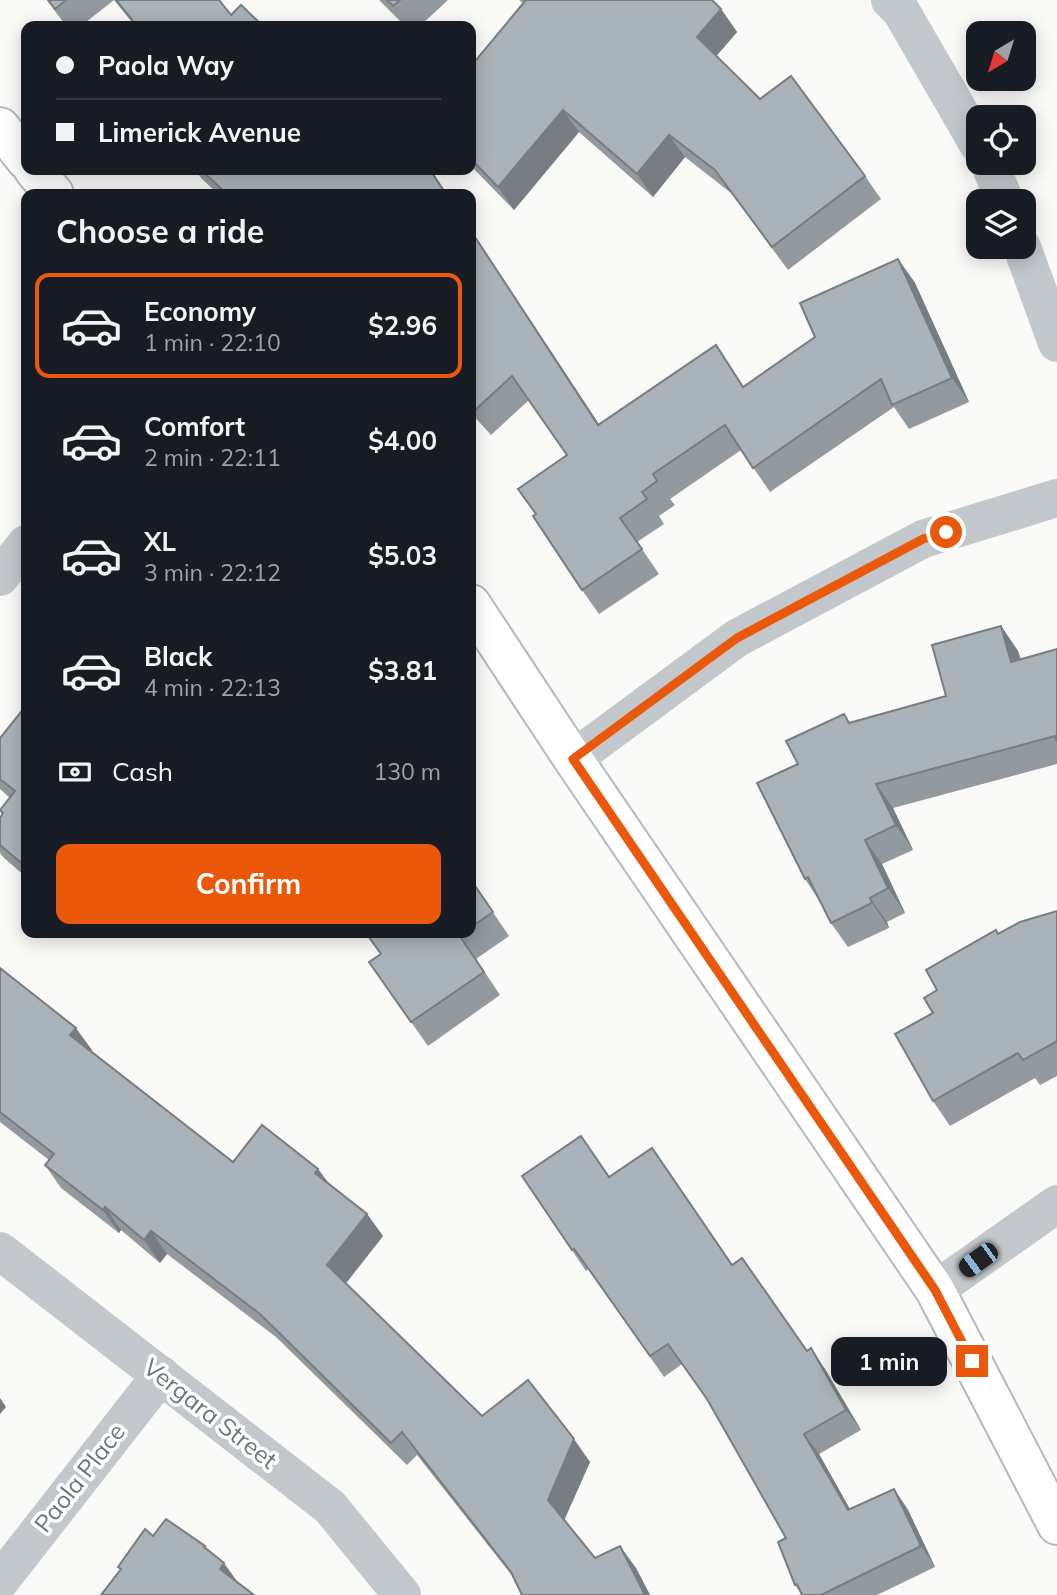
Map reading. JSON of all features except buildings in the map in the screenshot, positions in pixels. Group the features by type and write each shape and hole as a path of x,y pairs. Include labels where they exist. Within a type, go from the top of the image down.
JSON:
{"main road":[{"path":"0,127 21,154"},
{"path":"38,175 50,189"},
{"path":"476,612 573,759 935,1290 1057,1525"}],"street":[{"path":"902,4 966,122"},
{"path":"1026,259 1057,343"},
{"path":"573,759 737,638 923,539 1057,498"},
{"path":"0,578 21,551"},
{"path":"935,1290 1057,1204"},
{"name":"Vergara Street","path":"0,1251 330,1507 402,1595"},
{"name":"Paola Place","path":"0,1581 161,1376"}],"route":[{"path":"946,532 923,539 737,638 573,759 935,1290 972,1361"}]}
